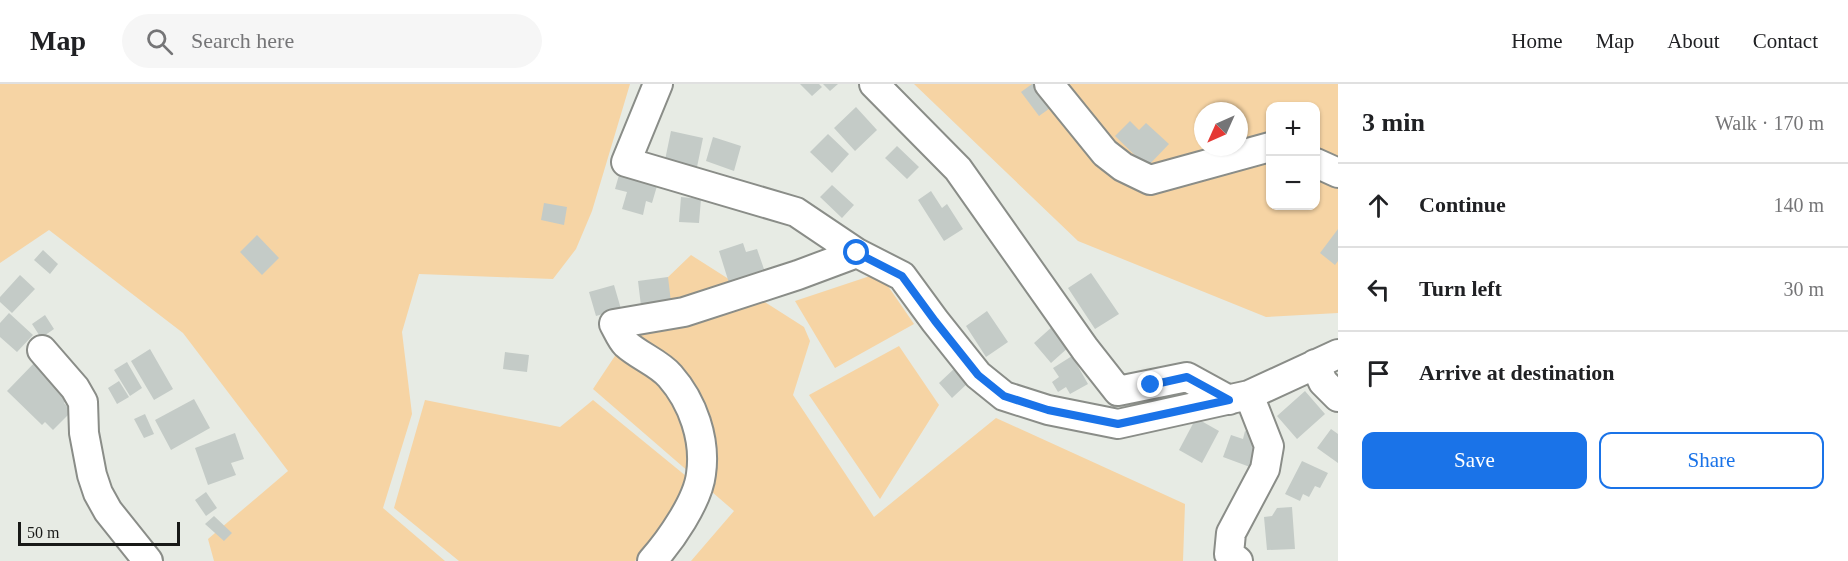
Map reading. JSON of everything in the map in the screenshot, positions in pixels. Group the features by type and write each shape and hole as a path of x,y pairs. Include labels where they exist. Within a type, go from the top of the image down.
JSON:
{"street":[{"path":"658,84 626,162 796,212 857,253 902,276 978,375 1004,396 1048,410 1118,424 1239,397 1327,359"},
{"path":"874,84 958,169 1085,349 1118,391 1187,377 1239,397 1269,446 1265,469 1231,533 1229,554 1238,561"},
{"path":"1049,84 1105,153 1123,167 1150,180 1266,148"},
{"path":"1320,165 1338,173"},
{"path":"652,561 676,530 691,504 701,475 701,436 688,402 669,375 624,343 614,324 684,312 857,253"},
{"path":"42,350 75,388 83,402 84,434 98,493 108,511 148,561"},
{"path":"1327,359 1323,382 1338,397"}],"shaded area":[{"path":"0,84 630,84 592,211 576,249 553,279 419,274 402,332 412,414 383,508 445,561 214,561 208,539 288,471 183,333 49,230 0,263"},
{"path":"914,84 1338,84 1338,313 1266,317 1078,241"},
{"path":"691,255 804,327 810,341 793,395 874,517 996,418 1185,504 1183,561 691,561 734,511 593,389 666,279"},
{"path":"879,273 914,324 835,368 795,301"},
{"path":"899,346 939,405 880,499 809,395"},
{"path":"425,400 560,427 593,400 686,476 670,517 635,561 459,561 394,508"}],"building":[{"path":"800,84 819,84 822,87 812,96"},
{"path":"823,84 838,84 830,91"},
{"path":"1032,84 1036,84 1053,106 1039,116 1021,92"},
{"path":"856,107 877,130 855,151 834,128"},
{"path":"1130,121 1139,130 1146,123 1169,144 1147,167 1115,136"},
{"path":"671,131 703,138 697,167 665,160"},
{"path":"828,134 849,154 832,173 810,152"},
{"path":"713,137 741,146 734,171 706,161"},
{"path":"897,146 919,167 907,179 885,158"},
{"path":"619,175 657,186 652,203 646,201 643,215 622,209 627,192 615,189"},
{"path":"832,185 854,205 842,218 820,197"},
{"path":"931,191 942,208 947,204 963,229 944,241 918,200"},
{"path":"681,197 701,199 699,223 679,222"},
{"path":"544,203 567,207 564,225 541,220"},
{"path":"1338,229 1338,261 1335,265 1320,253"},
{"path":"257,235 279,258 262,275 240,252"},
{"path":"743,243 746,252 757,249 765,272 729,283 719,251"},
{"path":"43,250 58,264 50,274 34,260"},
{"path":"1091,273 1119,314 1095,329 1068,288"},
{"path":"20,275 35,289 12,313 0,302 0,297"},
{"path":"668,277 671,302 641,306 638,281"},
{"path":"614,285 621,309 596,316 589,292"},
{"path":"987,311 1008,342 986,357 966,326"},
{"path":"9,313 33,335 17,352 0,337 0,323"},
{"path":"45,315 54,329 41,338 32,324"},
{"path":"1053,326 1070,346 1051,363 1034,343"},
{"path":"150,349 173,389 154,400 131,361"},
{"path":"505,352 529,355 527,372 503,369"},
{"path":"1072,356 1088,384 1070,394 1066,387 1058,392 1052,382 1059,377 1053,368"},
{"path":"38,359 73,393 64,403 72,411 53,430 45,422 42,425 7,391"},
{"path":"127,362 142,388 130,396 114,370"},
{"path":"955,368 969,382 952,398 939,383"},
{"path":"119,381 129,397 117,404 108,388"},
{"path":"1305,391 1325,414 1297,439 1277,416"},
{"path":"194,399 210,428 171,450 155,420"},
{"path":"145,414 154,434 144,438 134,419"},
{"path":"1196,418 1219,431 1202,463 1179,450"},
{"path":"1331,429 1338,434 1338,463 1317,448"},
{"path":"1245,431 1261,436 1250,467 1223,457 1231,435 1243,439"},
{"path":"235,433 244,459 231,463 236,475 208,485 195,448"},
{"path":"1302,461 1328,473 1320,488 1315,486 1309,497 1303,494 1300,501 1285,494"},
{"path":"206,492 217,508 206,516 195,500"},
{"path":"1292,507 1295,549 1267,550 1264,517 1272,516 1277,508"},
{"path":"214,516 232,533 224,541 205,524"}],"route":[{"path":"857,253 902,276 978,375 1004,396 1048,410 1118,424 1229,400 1187,377 1151,385"}]}
